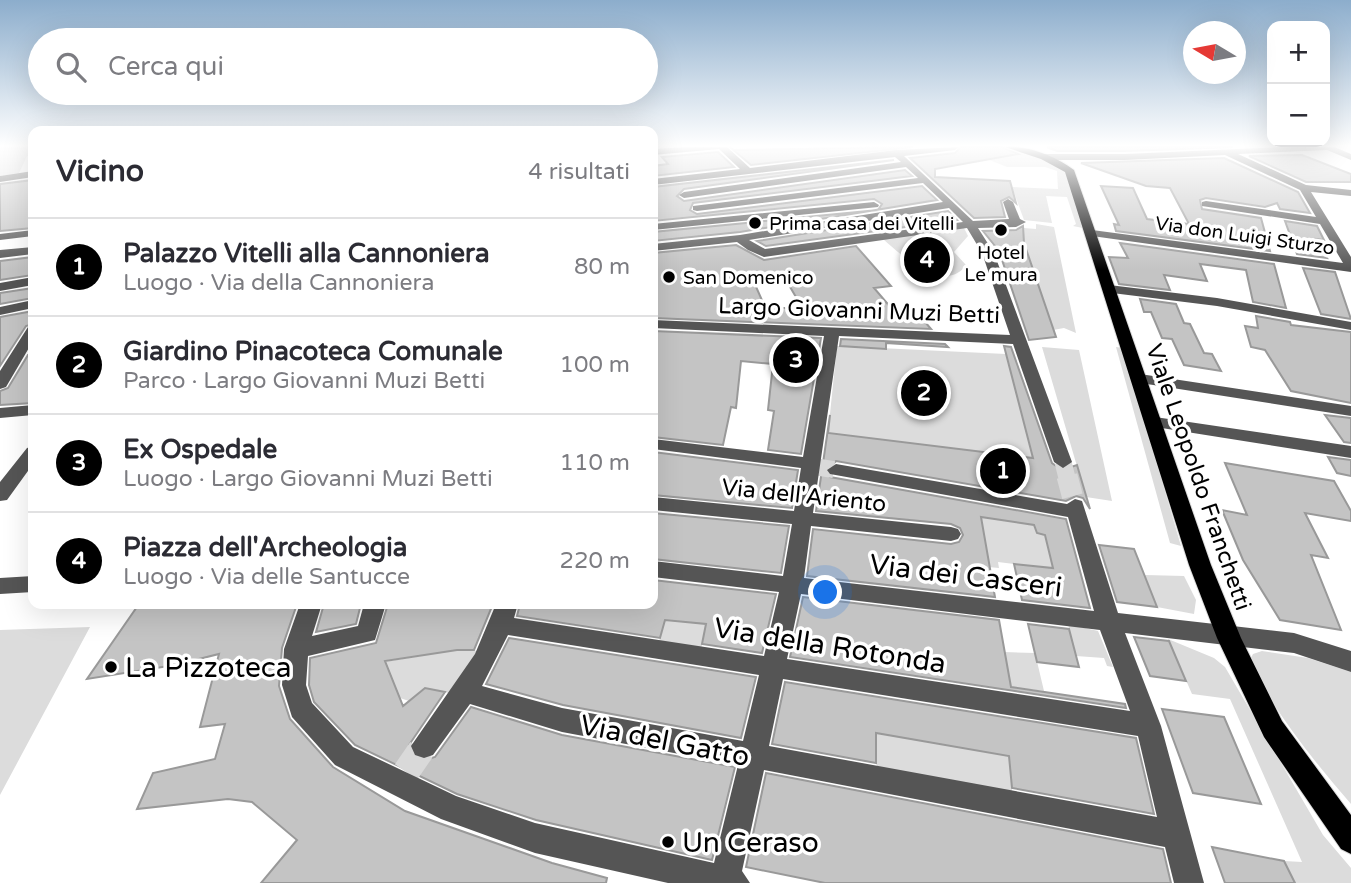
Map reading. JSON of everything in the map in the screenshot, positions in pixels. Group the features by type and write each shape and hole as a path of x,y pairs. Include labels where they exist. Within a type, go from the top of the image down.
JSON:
{"main road":[{"name":"Viale Leopoldo Franchetti","path":"1076,188 1200,565 1229,638 1273,729 1351,839"}],"street":[{"path":"700,188 703,192"},
{"path":"710,220 684,195 718,188"},
{"path":"802,188 855,241"},
{"path":"699,210 858,188"},
{"path":"936,188 970,224 997,271 1063,462"},
{"path":"1304,188 1351,267"},
{"path":"1306,188 1351,193"},
{"path":"658,226 948,200"},
{"path":"658,247 836,223 948,200"},
{"path":"740,238 752,248 764,253 970,224 1018,223 1008,202"},
{"path":"1206,204 1324,221"},
{"path":"870,206 881,215"},
{"name":"Via don Luigi Sturzo","path":"1092,233 1351,267"},
{"path":"0,237 28,234"},
{"path":"0,254 28,251"},
{"path":"0,287 28,282"},
{"path":"1109,289 1217,302 1351,326"},
{"path":"0,311 28,305"},
{"name":"Largo Giovanni Muzi Betti","path":"658,324 1021,340"},
{"path":"309,609 296,649 294,685 301,709 344,756 402,777 451,809 535,838 730,882 804,520 819,467 832,332"},
{"path":"0,384 6,369 28,343"},
{"path":"1140,379 1351,411"},
{"path":"0,413 28,410"},
{"path":"1155,422 1351,452"},
{"path":"658,445 819,467 1075,509 1109,622 1148,726 1189,883"},
{"path":"0,495 28,459"},
{"name":"Via dell'Ariento","path":"658,504 951,534"},
{"name":"Via dei Casceri","path":"658,570 1229,638 1294,643 1325,650 1351,662"},
{"path":"0,586 28,584"},
{"path":"296,649 367,633 374,609"},
{"path":"424,746 465,692 505,614"},
{"name":"Via della Rotonda","path":"505,614 774,665 1148,726"},
{"name":"Via del Gatto","path":"465,692 562,720 1178,835"}],"shaded area":[{"path":"1012,188 1071,188 1083,228 1073,226 1076,224 1067,197 1046,196 1052,223 1024,220"},
{"path":"1036,224 1054,227 1076,333 1064,328 1053,330 1024,243 1024,228 1036,229"},
{"path":"964,228 968,236 954,252 966,265 957,273 946,276 934,274 909,261 881,237"},
{"path":"837,346 1006,354 1027,435 1041,437 1047,460 828,433"},
{"path":"1042,347 1079,350 1112,501 1086,497"},
{"path":"1116,347 1123,348 1181,546 1170,543"},
{"path":"980,517 1034,525 1037,533 1045,535 1056,581 1030,566 998,562 999,568 988,567"},
{"path":"1145,575 1184,576 1196,600 1194,614 1157,607"},
{"path":"665,620 706,624 701,650 658,645"},
{"path":"1068,624 1098,631 1113,667 1107,666 1104,658 1076,656"},
{"path":"90,627 0,795 0,630"},
{"path":"1168,639 1214,658 1225,667 1323,835 1351,868 1351,883 1295,883 1284,861 1302,862 1230,699 1192,694"},
{"path":"457,650 486,651 458,695 425,688 409,701 400,698 384,662"},
{"path":"1262,651 1308,658 1351,672 1351,804 1296,736 1271,700 1249,662 1253,654"},
{"path":"1004,652 1035,653 1044,691 1011,687"},
{"path":"876,733 1009,756 1013,800 877,774"}],"building":[{"path":"0,188 28,188 28,228 0,231"},
{"path":"658,188 690,188 684,189 677,196 684,201 775,188 813,188 693,203 690,210 697,214 904,188 924,188 937,200 878,210 882,204 874,199 658,221"},
{"path":"942,188 1012,188 1016,203 1009,197 1001,201 1005,217 974,218"},
{"path":"1102,188 1133,188 1147,219 1189,224 1170,188 1290,188 1298,192 1310,213 1280,209 1277,203 1265,207 1206,198 1200,200 1202,209 1261,218 1270,251 1116,231 1114,224 1119,225"},
{"path":"872,211 740,232 658,240 658,232"},
{"path":"948,211 957,220 766,246 757,241"},
{"path":"1285,221 1317,226 1324,240 1316,239 1327,258 1297,254"},
{"path":"1023,226 1024,243 1056,337 1029,340 999,251 983,231 1016,230"},
{"path":"1120,243 1274,264 1286,308 1253,302 1246,270 1200,264 1207,281 1164,275 1170,290 1119,284 1109,257 1128,258"},
{"path":"736,245 764,260 856,246 891,286 874,288 898,316 920,316 931,329 658,318 658,253","holes":["783,275 803,309 765,307 753,280"]},
{"path":"28,258 28,276 0,280 0,261"},
{"path":"1303,268 1335,272 1351,319 1321,314"},
{"path":"28,289 28,299 0,304 0,293"},
{"path":"1140,299 1176,304 1184,323 1190,324 1204,353 1212,354 1221,371 1184,365 1172,339 1162,338 1151,312 1144,312"},
{"path":"28,312 28,325 0,366 0,317"},
{"path":"1256,316 1290,322 1291,325 1351,332 1351,403 1291,391 1265,350 1251,347 1245,326 1258,328"},
{"path":"658,331 821,338 801,454 768,450 774,411 768,410 773,364 741,361 736,408 731,407 723,445 658,438"},
{"path":"841,339 945,344 948,347 886,343 886,349 840,346"},
{"path":"1004,346 1011,347 1052,463 1062,470 1077,465 1090,509 1083,498 1076,496 1066,501 836,461 825,472 830,477 1066,519 1090,608 1022,600 1014,564 1053,568 1045,535 1037,533 1034,525 981,517 995,597 807,576 813,529 951,544 959,542 963,535 960,528 951,524 816,511 830,415 828,433 1033,458"},
{"path":"28,355 28,403 0,405 0,391 8,388"},
{"path":"1325,415 1351,418 1351,443 1344,442"},
{"path":"658,453 798,470 792,508 658,495"},
{"path":"1328,457 1351,460 1351,476 1337,473"},
{"path":"1225,463 1334,481 1351,511 1351,521 1305,513 1328,558 1311,555 1341,630 1280,620 1243,560 1222,510 1247,515"},
{"path":"658,513 789,526 781,573 658,560"},
{"path":"1099,545 1134,549 1157,607 1117,602"},
{"path":"658,581 776,594 762,653 702,644 706,624 665,620 660,638 517,616 519,609 658,609"},
{"path":"803,597 999,620 1011,687 1125,704 1126,708 790,657"},
{"path":"136,609 295,609 282,648 279,686 290,719 333,767 405,811 552,863 607,878 606,883 261,883 297,840 252,802 228,799 137,809 153,773 215,759 225,724 200,727 219,654 175,665 87,679"},
{"path":"323,609 360,609 356,624 316,632"},
{"path":"386,609 491,609 474,650 385,661 403,706 425,688 445,692 409,745 414,757 425,760 435,757 471,707 562,735 735,767 712,860 536,820 457,794 355,745 314,702 309,685 310,658 376,643"},
{"path":"1028,624 1069,629 1079,667 1037,662"},
{"path":"1134,637 1169,641 1186,681 1150,676"},
{"path":"509,638 756,677 741,738 563,705 486,684"},
{"path":"785,682 1136,738 1154,814 1012,788 1009,756 876,733 876,763 772,744"},
{"path":"1162,709 1224,717 1261,804 1193,793"},
{"path":"766,773 1163,849 1171,883 825,883 746,867"},
{"path":"1212,847 1284,861 1295,883 1225,883"}],"tunnel":[{"path":"1063,462 1067,478"},
{"path":"817,467 836,470"},
{"path":"1067,476 1075,506"},
{"path":"406,772 424,746"}],"place":[{"name":"Prima casa dei Vitelli","path":"755,223"},
{"name":"Hotel Le mura","path":"1001,230"},
{"name":"Piazza dell'Archeologia","path":"927,260"},
{"name":"San Domenico","path":"669,277"},
{"name":"Ex Ospedale","path":"796,360"},
{"name":"Giardino Pinacoteca Comunale","path":"924,393"},
{"name":"Palazzo Vitelli alla Cannoniera","path":"1003,471"},
{"name":"La Pizzoteca","path":"111,667"},
{"name":"Un Ceraso","path":"668,842"}]}
